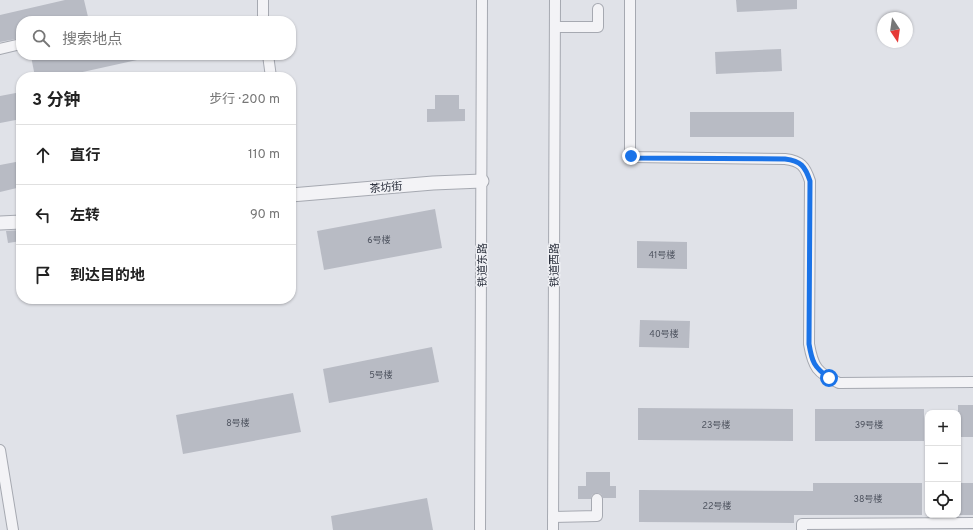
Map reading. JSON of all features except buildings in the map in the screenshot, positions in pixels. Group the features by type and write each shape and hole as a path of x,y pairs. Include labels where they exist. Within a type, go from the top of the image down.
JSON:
{"street":[{"path":"263,0 263,16"},
{"name":"铁道东路","path":"480,530 482,0"},
{"name":"铁道西路","path":"553,530 555,0"},
{"path":"630,0 630,151 632,157 785,159 795,160 803,165 810,181 809,344 813,363 819,371 839,383 973,382"},
{"path":"555,27 598,27 598,9"},
{"path":"0,49 16,45"},
{"path":"269,60 270,72"},
{"name":"茶坊街","path":"296,196 482,180"},
{"path":"0,223 16,222"},
{"path":"0,450 4,503 13,530"},
{"path":"553,517 597,516 597,499"},
{"path":"802,530 802,524 973,523"}],"route":[{"path":"631,156 634,158 785,159 795,160 803,165 810,181 809,344 813,363 819,371 829,378"}]}
